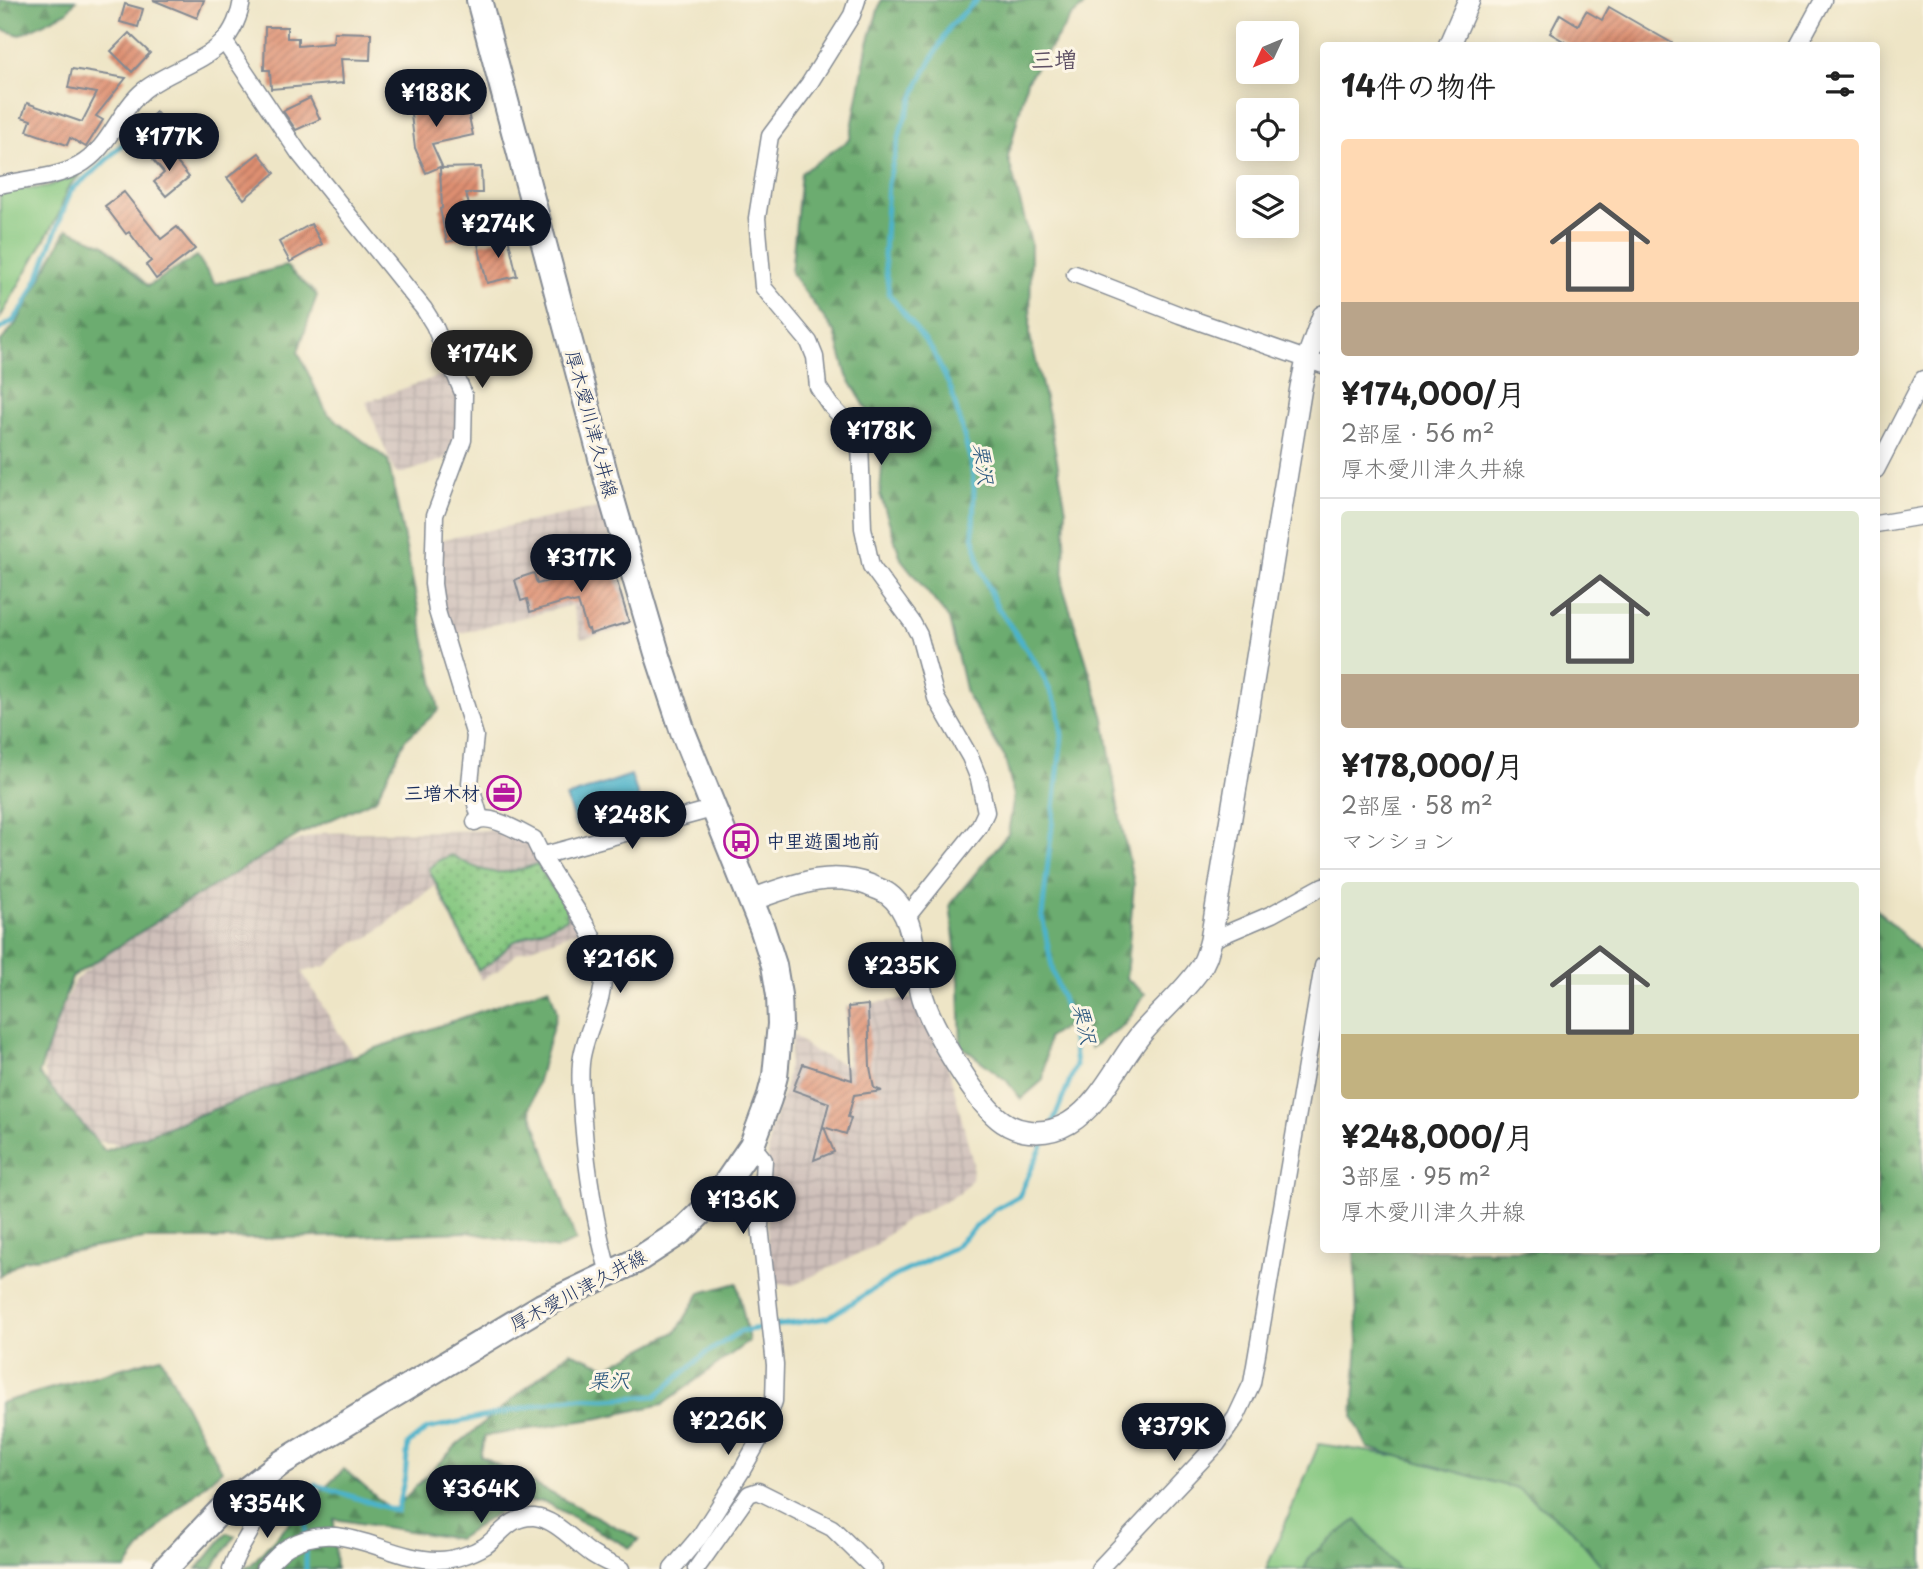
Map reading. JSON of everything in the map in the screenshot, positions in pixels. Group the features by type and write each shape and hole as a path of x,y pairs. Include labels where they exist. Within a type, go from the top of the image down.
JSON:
{"main road":[{"name":"厚木愛川津久井線","path":"164,1569 207,1524 251,1484 281,1463 523,1317 667,1242 700,1216 731,1179 752,1145 769,1099 779,1051 780,1024 774,965 751,900 683,732 622,536 479,0"}],"street":[{"path":"0,184 78,166 96,152 145,89 224,41 235,26 242,0"},
{"path":"857,0 852,15 809,84 769,136 757,231 763,287 809,342 815,357 818,387 852,428 859,442 863,528 871,566 916,628 936,698 970,757 986,802 986,811 978,827 906,918"},
{"path":"1451,42 1469,0"},
{"path":"1800,42 1823,0"},
{"path":"224,41 299,153 424,309 460,381 465,408 463,440 437,505 433,584 437,611 475,736 470,783 478,820 490,819 534,839 541,856 600,954 603,969 601,1000 585,1039 581,1073 591,1200 609,1274"},
{"path":"1076,274 1180,315 1315,362"},
{"path":"751,900 812,880 833,877 860,881 882,890 896,902 906,918 923,998 941,1040 998,1117 1027,1132 1050,1130 1083,1113 1141,1034 1201,968 1211,940 1287,468 1320,333"},
{"path":"1880,462 1923,379"},
{"path":"1880,523 1923,516"},
{"path":"541,856 712,809"},
{"path":"1211,940 1272,914 1320,888"},
{"path":"1099,1569 1217,1444 1236,1417 1252,1383 1320,984"},
{"path":"672,1569 700,1536 764,1432 775,1393 773,1345 760,1226 764,1160 752,1145"},
{"path":"230,1569 255,1523 257,1507 251,1484"},
{"path":"696,1569 749,1494 758,1491 832,1528 874,1569"},
{"path":"264,1569 293,1544 318,1537 346,1537 414,1557 440,1560 477,1550 485,1546 509,1523 525,1517 535,1517 550,1522 593,1554 621,1569"}],"shaded area":[{"path":"450,372 459,397 457,433 445,459 404,473 395,473 366,402"},
{"path":"601,507 635,626 581,639 572,605 449,636 441,605 440,540"},
{"path":"498,830 527,840 581,930 517,953 500,969 481,980 435,886 368,938 354,942 326,966 302,972 356,1061 132,1146 102,1142 79,1130 52,1099 44,1071 45,1050 74,981 216,865 323,833"},
{"path":"913,998 948,1065 973,1163 972,1179 960,1193 900,1224 873,1247 794,1285 772,1284 767,1245 768,1154 770,1132 785,1088 793,1034 811,1050 848,1066 846,1006"}],"green space":[{"path":"0,0 76,0 67,12 20,35 0,29"},
{"path":"881,0 1091,0 1072,16 1027,81 1008,157 1031,243 1030,336 1048,411 1066,510 1063,587 1104,718 1119,813 1134,884 1126,978 1145,994 1125,1024 1091,1048 1082,1016 1048,1038 1043,1080 1021,1099 1006,1080 961,1046 959,981 950,904 1008,834 1014,796 1005,758 966,693 949,619 901,559 880,494 884,438 847,376 835,333 791,273 801,173 850,139 867,47"},
{"path":"80,174 67,189 59,214 0,318 0,190 43,188"},
{"path":"67,229 105,245 148,286 197,256 215,284 286,266 317,295 298,352 327,413 388,460 439,710 405,740 376,799 302,833 180,906 72,977 39,1074 105,1151 331,1064 549,987 557,1012 530,1109 576,1241 556,1249 467,1232 258,1239 144,1239 23,1260 0,1276 0,342 18,321"},
{"path":"452,855 474,867 493,872 513,871 537,864 568,911 566,919 513,942 492,962 478,970 429,869 439,860"},
{"path":"1880,912 1923,955 1923,1569 1604,1569 1572,1530 1518,1489 1368,1448 1353,1417 1358,1341 1354,1253 1880,1253"},
{"path":"737,1283 749,1341 663,1404 600,1418 485,1436 480,1456 639,1539 630,1548 543,1501 511,1504 458,1539 334,1519 336,1569 238,1569 251,1565 344,1469 392,1511 457,1445 570,1352 608,1367 677,1331 700,1293"},
{"path":"161,1357 222,1470 158,1528 126,1569 0,1569 0,1403"},
{"path":"1319,1444 1923,1536 1923,1569 1266,1569"},
{"path":"1356,1520 1398,1569 1304,1569 1311,1555"},
{"path":"227,1533 235,1536 212,1569 197,1569"}],"water":[{"path":"631,775 641,805 576,826 566,797"}],"building":[{"path":"153,0 204,0 197,18"},
{"path":"125,4 143,9 138,27 120,22"},
{"path":"1609,7 1670,42 1565,42 1550,33 1560,14 1578,25 1586,11 1602,20"},
{"path":"265,27 287,27 287,38 298,38 298,46 333,43 334,32 371,33 370,60 341,59 343,83 271,89 270,70 264,70"},
{"path":"129,33 150,53 132,72 111,51"},
{"path":"72,69 126,78 96,116 103,120 86,147 70,138 67,145 27,131 31,120 22,117 27,103 82,122 97,93 68,88"},
{"path":"429,95 432,115 467,108 473,135 432,144 442,166 426,173 415,148 409,98"},
{"path":"310,98 320,119 296,130 283,111"},
{"path":"156,112 173,133 153,150 141,136 150,128 145,122"},
{"path":"166,149 189,177 166,196 154,182 164,173 153,160"},
{"path":"259,153 275,173 244,199 227,178"},
{"path":"481,167 482,193 466,193 476,235 447,242 440,209 440,168"},
{"path":"124,192 161,239 177,227 195,249 156,279 146,265 151,261 105,206"},
{"path":"311,224 322,244 290,262 279,242"},
{"path":"508,237 517,276 487,283 478,244"},
{"path":"608,551 629,622 590,634 578,602 567,601 530,612 527,599 521,601 515,580 534,573 537,584 564,577 563,573 595,563 593,555"},
{"path":"868,1005 870,1067 874,1088 882,1091 854,1095 846,1134 824,1127 834,1152 814,1160 829,1103 793,1090 803,1064 852,1080 848,1007"}],"waterway":[{"name":"栗沢","path":"977,0 950,26 920,81 902,126 888,183 884,256 889,294 932,350 951,389 971,462 974,489 973,534 981,570 996,605 1038,666 1058,707 1062,736 1042,916 1053,972 1071,1024 1076,1065 1053,1122"},
{"path":"0,329 13,321 24,306 40,274 71,190 127,140"},
{"name":"栗沢","path":"306,1569 306,1518 316,1485 397,1511 405,1477 408,1444 427,1429 570,1398 656,1396 705,1354 741,1331 827,1318 895,1276 953,1248 994,1210 1019,1196 1046,1137"}],"place":[{"name":"三増木材","path":"504,793"},
{"name":"中里遊園地前","path":"741,841"}],"district":[{"name":"三増","path":"1054,60"}]}
